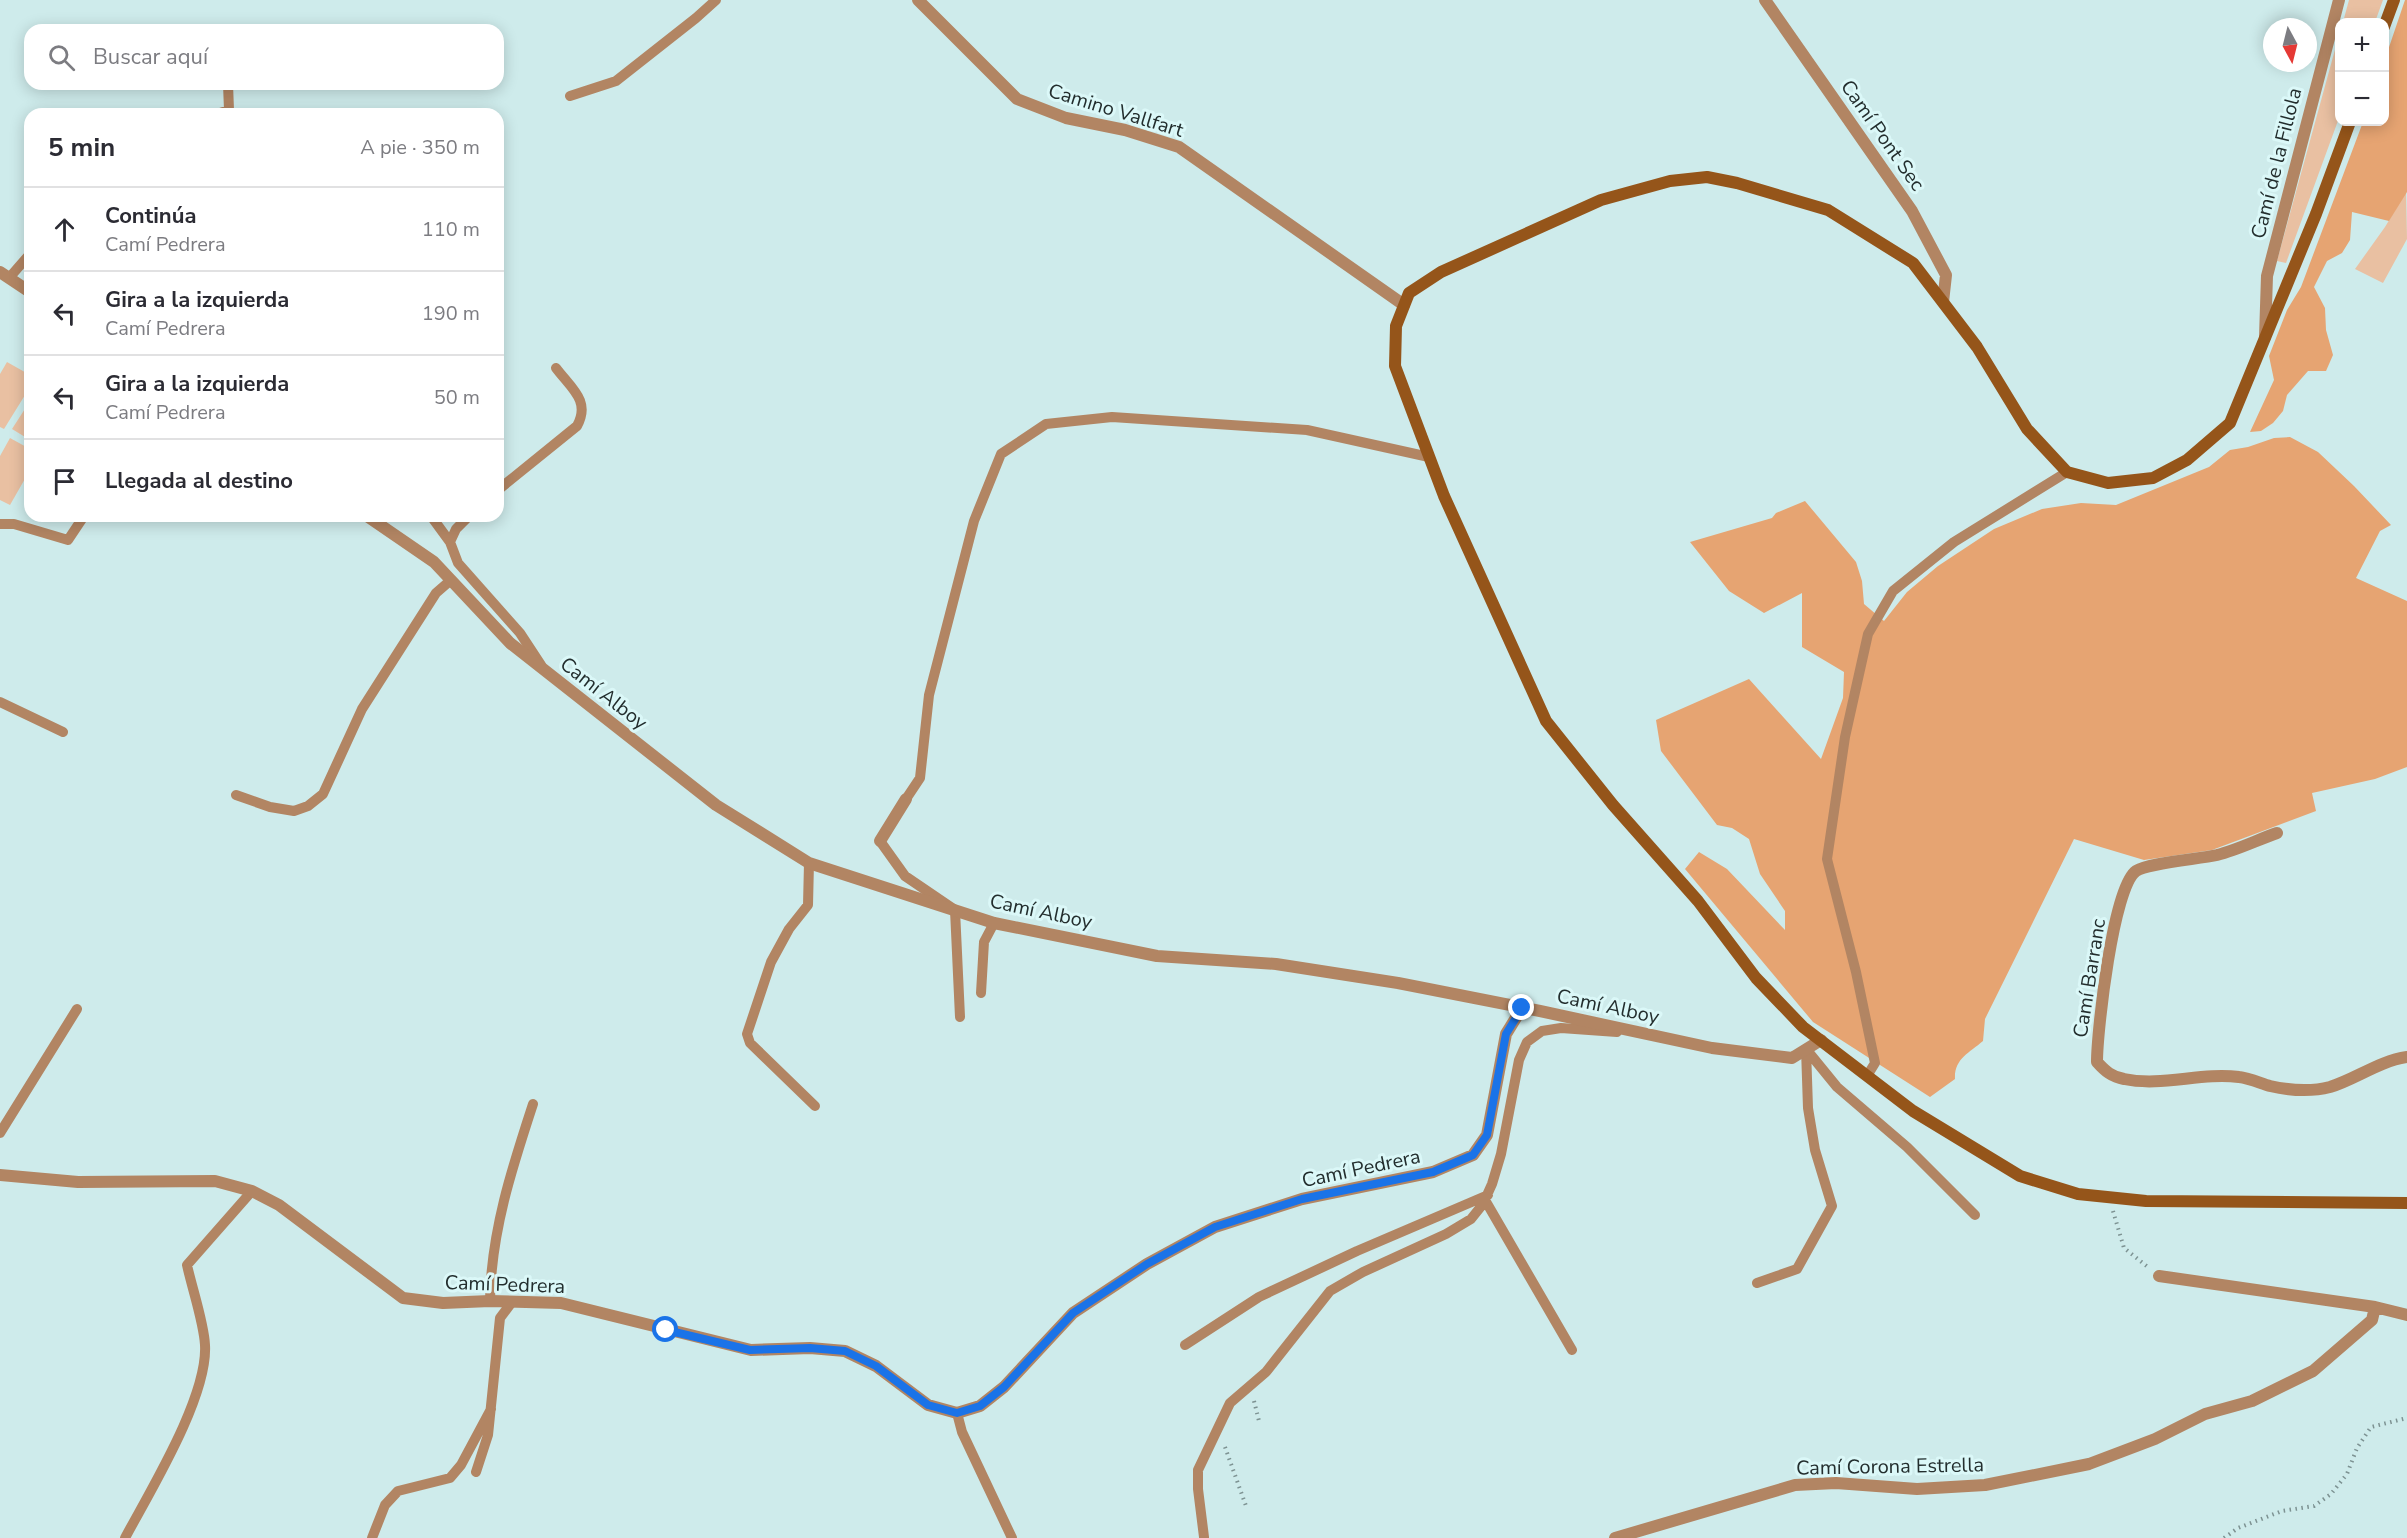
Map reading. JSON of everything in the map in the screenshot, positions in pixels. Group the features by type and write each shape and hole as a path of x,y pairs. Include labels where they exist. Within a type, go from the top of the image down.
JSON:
{"main road":[{"path":"2388,18 2394,0"},
{"path":"2349,126 2316,214 2230,423 2187,460 2153,478 2108,483 2067,472 2027,429 1977,347 1913,263 1828,210 1737,183 1707,177 1670,181 1601,200 1441,272 1409,293 1396,326 1395,366 1444,496 1546,721 1613,805 1698,901 1756,978 1803,1027 1913,1111 2020,1176 2078,1194 2146,1201 2407,1203"}],"street":[{"name":"Camino Vallfart","path":"918,0 1017,99 1066,118 1125,130 1179,147 1404,305"},
{"name":"Camí Pont Sec","path":"1765,0 1912,212 1946,275 1942,302"},
{"name":"Camí de la Fillola","path":"2265,338 2267,276 2339,0"},
{"path":"4,275 24,288"},
{"name":"Camí Alboy","path":"376,522 434,562 510,643 544,670 716,805 809,863 994,923 1157,956 1276,964 1398,983 1712,1048 1792,1058 1821,1040"},
{"path":"880,841 906,799"},
{"name":"Camí Barranc","path":"2277,833 2218,855 2148,866 2135,872 2127,884 2106,969 2097,1038 2097,1062 2107,1072 2123,1079 2150,1082 2197,1076 2240,1077 2272,1086 2305,1090 2330,1087 2370,1068 2407,1057"},
{"name":"Camí Pedrera","path":"0,1175 78,1182 215,1181 252,1191 279,1205 403,1298 442,1303 489,1301 561,1303 750,1350 810,1348 845,1351 876,1366 928,1405 957,1413 980,1406 1004,1387 1073,1313 1147,1264 1215,1227 1302,1199 1433,1172 1473,1155 1487,1135 1506,1034 1522,1008"},
{"path":"2159,1276 2375,1307 2407,1315"},
{"name":"Camí Corona Estrella","path":"1615,1538 1795,1485 1836,1483 1917,1488 1985,1485 2090,1464 2155,1439 2205,1414 2252,1401 2313,1371 2372,1320 2375,1307"}],"lane":[{"path":"570,96 616,81 716,0"},
{"path":"228,90 229,108"},
{"path":"4,275 24,259"},
{"path":"504,485 577,426 584,415 582,402 556,368"},
{"path":"906,799 920,778 929,695 974,521 1001,454 1046,424 1112,417 1308,430 1429,457"},
{"path":"1867,1076 1875,1063 1856,972 1827,859 1845,737 1868,634 1893,591 1954,542 2067,472"},
{"path":"0,524 14,524 68,540 80,522"},
{"path":"435,522 450,542 458,563 520,633 544,670"},
{"path":"450,542 462,522"},
{"path":"236,795 270,807 294,811 308,806 323,794 362,710 436,593 452,580"},
{"path":"0,702 63,732"},
{"path":"880,841 904,876 955,910 960,1017"},
{"path":"809,863 808,905 789,929 771,962 747,1034 750,1043 814,1106"},
{"path":"981,993 984,942 994,923"},
{"path":"0,1133 77,1009"},
{"path":"1204,1537 1198,1470 1230,1403 1266,1372 1330,1291 1363,1272 1455,1229 1471,1219 1486,1198 1501,1154 1518,1060 1527,1042 1542,1031 1561,1028 1642,1033"},
{"path":"1806,1049 1838,1086 1907,1148 1975,1215"},
{"path":"1757,1283 1797,1269 1832,1206 1815,1150 1808,1108 1806,1049"},
{"path":"489,1301 490,1265 508,1180 533,1104"},
{"path":"125,1538 180,1433 201,1381 205,1345 187,1265 252,1191"},
{"path":"1185,1345 1259,1297 1356,1251 1486,1198"},
{"path":"1486,1198 1572,1350"},
{"path":"476,1472 488,1436 500,1318 512,1302"},
{"path":"372,1538 385,1505 398,1491 450,1478 461,1465 491,1409"},
{"path":"957,1413 962,1432 1012,1538"}],"path":[{"path":"2108,1197 2124,1248 2159,1276"},
{"path":"2224,1538 2238,1528 2282,1511 2314,1506 2331,1494 2347,1474 2357,1448 2371,1427 2407,1418"},
{"path":"1217,1427 1246,1506"}],"shaded area":[{"path":"2349,0 2383,0 2376,18 2344,18"},
{"path":"2405,0 2407,0 2407,192 2389,221 2352,212 2350,240 2342,253 2327,261 2314,287 2325,308 2326,330 2333,355 2326,371 2308,371 2287,395 2283,411 2273,423 2261,431 2250,432 2274,380 2269,356 2287,310 2301,287 2361,126 2389,126 2389,47"},
{"path":"2335,50 2336,126 2286,263 2277,261"},
{"path":"2406,192 2407,239 2383,283 2355,269 2385,227"},
{"path":"7,362 24,372 24,397 4,429 0,427 0,374"},
{"path":"24,410 24,436 12,429"},
{"path":"2290,437 2318,452 2391,525 2380,531 2356,578 2407,601 2407,767 2375,779 2312,793 2316,811 2212,850 2144,860 2074,839 1985,1019 1983,1041 1960,1061 1955,1072 1955,1079 1930,1097 1813,1022 1685,869 1699,852 1727,869 1785,930 1785,911 1760,874 1749,839 1732,828 1717,825 1661,751 1656,720 1749,679 1821,759 1843,698 1844,672 1802,647 1802,593 1764,613 1729,591 1690,542 1772,518 1776,513 1805,501 1856,562 1862,581 1864,604 1884,621 1907,592 1938,566 1994,529 2042,509 2081,503 2116,505 2209,467 2230,450 2248,447 2274,438"},
{"path":"10,438 24,446 24,480 10,505 0,500 0,456"}],"route":[{"path":"666,1330 750,1350 810,1348 845,1351 876,1366 928,1405 957,1413 980,1406 1004,1387 1073,1313 1147,1264 1215,1227 1302,1199 1433,1172 1473,1155 1487,1135 1506,1034 1522,1008"}]}
